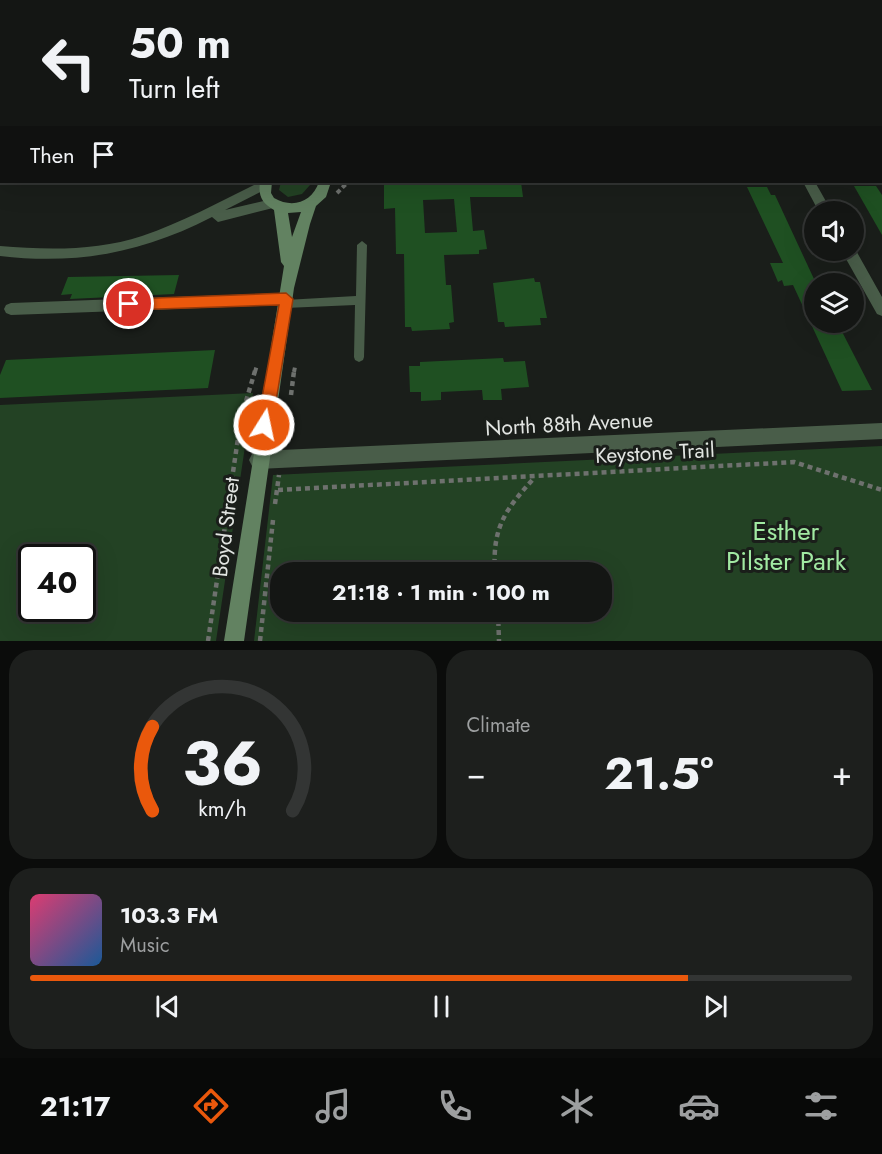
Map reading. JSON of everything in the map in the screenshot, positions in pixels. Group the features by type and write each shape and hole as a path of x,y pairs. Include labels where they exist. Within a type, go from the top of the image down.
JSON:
{"street":[{"name":"Boyd Street","path":"265,183 266,198 276,205 286,235 289,277"},
{"path":"0,251 38,255 102,250 141,242 181,227 265,183"},
{"path":"810,183 820,201"},
{"name":"Boyd Street","path":"234,641 258,460 289,277 301,229 311,203 329,186"},
{"path":"181,227 276,205 291,208 311,203"},
{"path":"854,261 882,310"},
{"path":"11,309 286,302"},
{"name":"North 88th Avenue","path":"258,460 882,431"}],"lane":[{"path":"360,357 362,245"},
{"path":"286,302 361,300"}],"path":[{"path":"208,641 241,418 258,358"},
{"path":"290,399 295,360"},
{"path":"260,641 280,459"},
{"name":"Keystone Trail","path":"278,490 794,462 882,490"},
{"path":"494,562 492,548 502,513 535,476"},
{"path":"498,622 499,641"}],"green space":[{"path":"281,183 309,183 310,185 302,194 288,197 279,190"},
{"path":"253,393 216,641 0,641 0,405"},
{"name":"Esther Pilster Park","path":"882,446 882,641 254,641 273,475"}],"building":[{"path":"521,183 523,197 470,197 473,231 484,230 487,249 479,250 479,254 444,255 446,285 451,285 454,322 449,323 450,329 412,331 411,327 405,327 404,254 396,254 395,208 384,209 384,184","holes":["454,199 457,232 425,233 423,200"]},
{"path":"854,186 876,186 882,195 882,235 864,201"},
{"path":"747,187 767,187 771,195 775,195 811,273 804,273 804,309 793,285 784,286 782,280 778,282 770,263 783,263"},
{"path":"179,275 174,294 70,299 72,294 61,295 68,277"},
{"path":"534,278 535,282 540,282 547,318 540,318 541,325 505,327 504,322 498,322 493,283"},
{"path":"815,333 843,333 872,390 842,391"},
{"path":"215,350 208,388 0,398 0,375 6,360"},
{"path":"503,358 504,362 525,361 529,387 501,389 502,400 483,400 482,390 441,392 441,400 421,401 421,392 410,392 409,366 420,366 420,362"}],"route":[{"path":"129,304 286,299 264,425"}]}
